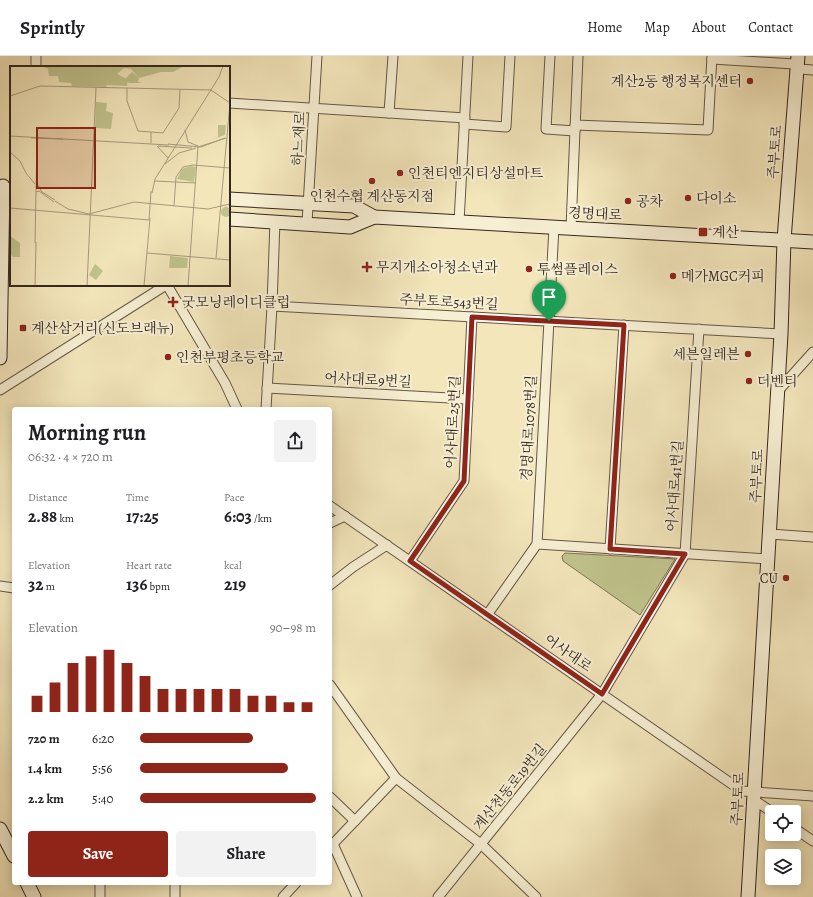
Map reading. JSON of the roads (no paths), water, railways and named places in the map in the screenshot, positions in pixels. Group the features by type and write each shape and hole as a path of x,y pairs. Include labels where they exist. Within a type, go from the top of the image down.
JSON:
{"main road":[{"name":"주부토로","path":"748,897 778,391 784,240 798,61"},
{"path":"0,358 5,186"},
{"name":"경명대로","path":"230,199 354,206 374,218"},
{"name":"경명대로","path":"230,219 350,226 374,218 813,242"},
{"path":"0,829 12,852"},
{"path":"28,885 34,897"}],"street":[{"name":"하느재로","path":"308,223 318,56"},
{"path":"389,113 393,56"},
{"path":"459,222 468,56"},
{"path":"230,103 389,113 506,127 510,56"},
{"path":"550,56 546,129 708,130 712,57 794,64 798,61 800,69 813,70"},
{"path":"571,228 578,56"},
{"path":"266,407 275,221"},
{"name":"경명대로1078번길","path":"537,544 554,227"},
{"path":"0,390 165,286"},
{"path":"168,286 225,383 236,407"},
{"name":"주부토로543번길","path":"272,306 781,334"},
{"name":"어사대로25번길","path":"410,561 464,481 472,317"},
{"path":"610,549 624,325"},
{"name":"어사대로41번길","path":"602,694 685,554 699,329"},
{"path":"778,391 813,352"},
{"name":"어사대로9번길","path":"267,388 468,399"},
{"name":"어사대로","path":"332,507 742,791 754,796"},
{"path":"332,523 345,516"},
{"path":"770,534 813,537"},
{"path":"488,615 537,544 768,559"},
{"path":"332,583 353,567 387,545"},
{"path":"0,586 12,588"},
{"path":"332,688 396,778 482,845 536,897"},
{"name":"계산천동로19번길","path":"438,897 482,845 602,694"},
{"path":"357,897 332,846 396,778"},
{"path":"754,796 813,796"},
{"path":"754,796 765,806"},
{"path":"332,799 355,821"},
{"path":"801,833 813,841"},
{"path":"100,885 100,897"},
{"path":"175,885 175,897"},
{"path":"283,897 294,885"}],"place":[{"name":"계산2동 행정복지센터","path":"750,81"},
{"name":"인천티엔지티상설마트","path":"400,173"},
{"name":"인천수협 계산동지점","path":"372,181"},
{"name":"다이소","path":"688,198"},
{"name":"공차","path":"628,201"},
{"name":"계산","path":"703,232"},
{"name":"무지개소아청소년과","path":"367,267"},
{"name":"투썸플레이스","path":"529,269"},
{"name":"메가MGC커피","path":"673,276"},
{"name":"굿모닝레이디클럽","path":"173,302"},
{"name":"계산삼거리(신도브래뉴)","path":"23,328"},
{"name":"세븐일레븐","path":"748,354"},
{"name":"인천부평초등학교","path":"168,357"},
{"name":"더벤티","path":"749,381"},
{"name":"CU","path":"786,578"}]}
